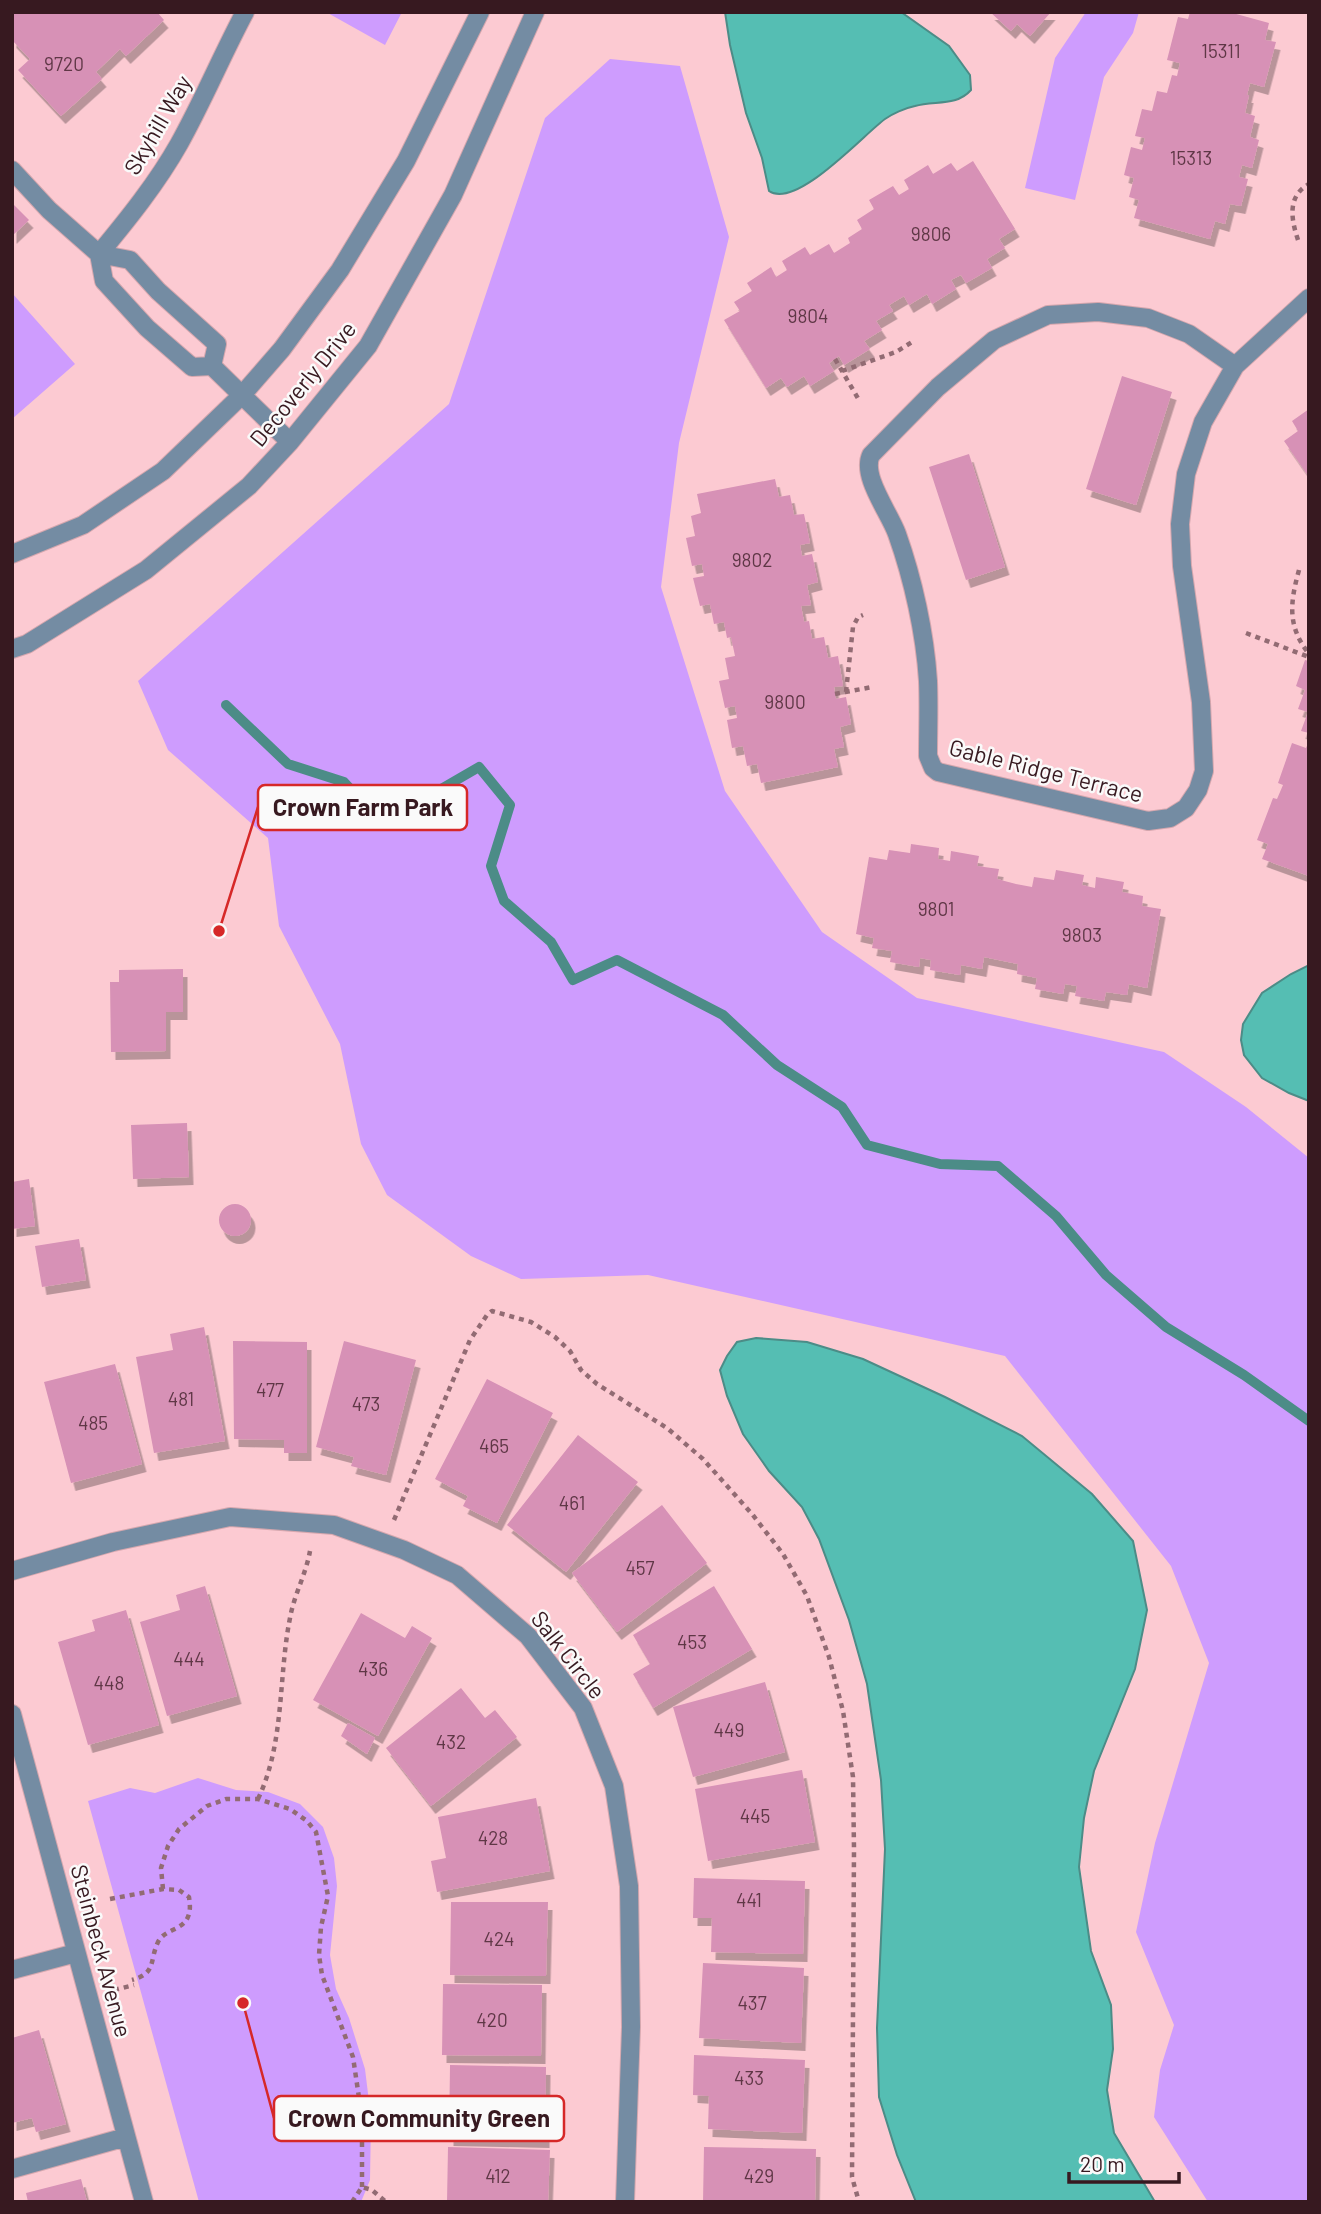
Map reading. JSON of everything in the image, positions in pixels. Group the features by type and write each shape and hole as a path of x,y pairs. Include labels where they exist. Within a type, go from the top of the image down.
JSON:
{"street":[{"name":"Skyhill Way","path":"99,254 136,210 177,146 245,12"},
{"name":"Decoverly Drive","path":"12,554 83,525 163,471 242,395 282,349 340,270 406,161 480,12"},
{"name":"Decoverly Drive","path":"12,649 27,643 146,570 249,486 290,442 368,346 453,195 535,12"},
{"path":"12,170 49,210 99,254 130,260 165,297 217,344 212,366"},
{"path":"99,254 103,281 147,328 192,367 212,366 290,442"},
{"name":"Gable Ridge Terrace","path":"1236,366 1189,334 1148,318 1098,312 1048,315 994,340 938,387 871,455 869,474 897,533 916,601 928,680 928,756 933,768 939,772 1148,821 1170,818 1186,807 1198,790 1204,771 1201,702 1182,566 1180,524 1186,474 1203,422 1236,366 1309,298"},
{"name":"Salk Circle","path":"12,1571 113,1542 230,1517 334,1525 404,1549 457,1575 528,1636 583,1708 614,1786 629,1886 631,2027 625,2202"},
{"name":"Steinbeck Avenue","path":"12,1713 20,1771 76,1953 144,2202"},
{"path":"12,1970 76,1953"},
{"path":"12,2169 126,2137"}],"path":[{"path":"1298,240 1292,219 1294,201 1300,189 1309,184"},
{"path":"842,371 896,352 912,342"},
{"path":"835,359 859,400"},
{"path":"1299,570 1293,593 1293,624 1297,638 1309,655"},
{"path":"846,692 853,627 863,615"},
{"path":"1246,633 1309,655"},
{"path":"835,694 872,687"},
{"path":"384,1543 470,1340 492,1311 531,1322 555,1337 570,1351 581,1370 597,1384 667,1428 704,1459 783,1554 807,1596 829,1657 850,1744 854,1849 852,2177 859,2202"},
{"path":"258,1799 268,1777 278,1726 290,1617 307,1566 316,1524"},
{"path":"163,1889 161,1868 168,1846 179,1829 206,1806 226,1799 258,1799 290,1809 307,1821 316,1832 328,1896 321,1927 319,1955 322,1975 353,2057 362,2118 362,2187 352,2202"},
{"path":"110,1899 163,1889 178,1890 189,1897 190,1912 186,1922 166,1933 159,1941 152,1967 147,1973 133,1983 111,1991"},
{"path":"362,2187 372,2190 386,2202"}],"shaded area":[{"path":"326,12 402,12 385,45"},
{"path":"1086,12 1139,12 1133,33 1104,77 1075,200 1025,188 1055,58"},
{"path":"610,59 680,66 729,237 679,443 661,587 725,791 822,932 917,998 1164,1052 1246,1107 1309,1158 1309,2202 1208,2202 1154,2117 1160,2070 1174,2025 1136,1932 1155,1843 1209,1663 1171,1566 1005,1356 648,1275 521,1279 471,1256 387,1195 361,1144 340,1044 279,926 268,838 168,750 138,681 449,404 545,118"},
{"path":"12,293 75,364 12,419"},
{"path":"198,1778 236,1790 268,1792 300,1804 323,1827 334,1858 337,1886 330,1955 336,1989 349,2018 365,2069 371,2118 370,2180 361,2202 199,2202 88,1801 130,1788 155,1793"}],"water":[{"path":"725,12 901,12 949,46 970,75 971,90 959,99 922,104 895,113 812,181 781,194 769,191 762,158 746,113"},
{"path":"1309,965 1309,1101 1262,1078 1244,1055 1241,1040 1243,1024 1262,993"},
{"path":"756,1338 807,1342 863,1359 1022,1436 1092,1494 1133,1541 1147,1610 1135,1669 1094,1771 1084,1818 1079,1867 1091,1951 1111,2005 1113,2049 1107,2090 1114,2133 1155,2202 916,2202 897,2155 879,2097 877,2028 885,1849 881,1780 867,1684 849,1620 819,1539 802,1507 769,1471 743,1434 727,1396 720,1370 727,1356 737,1342"}],"building":[{"path":"12,12 157,12 164,20 126,56 120,49 96,72 102,79 61,116 18,70 30,59 12,40"},
{"path":"990,12 1051,12 1030,36 1017,24 1011,31"},
{"path":"1190,12 1229,12 1269,23 1265,40 1276,42 1264,87 1250,83 1247,95 1245,113 1255,116 1250,137 1259,140 1252,168 1242,165 1239,177 1248,179 1241,206 1230,204 1225,224 1215,221 1210,239 1134,218 1139,200 1129,197 1134,178 1124,175 1131,147 1142,150 1145,138 1135,136 1142,109 1152,111 1157,91 1167,93 1172,75 1177,76 1180,63 1167,60 1178,17 1188,19"},
{"path":"973,161 1015,229 999,239 1005,248 987,259 992,268 966,283 961,275 951,280 956,289 932,304 927,294 909,305 904,296 889,305 893,311 876,321 882,330 864,341 870,349 844,365 839,356 829,363 834,371 810,386 804,376 787,387 781,378 766,388 724,320 740,311 734,302 752,291 747,283 771,267 776,277 787,270 782,261 805,247 810,255 829,244 834,253 850,243 848,238 862,229 857,220 874,209 869,200 893,186 899,195 909,189 904,180 928,165 933,174 951,163 957,171"},
{"path":"12,203 29,220 12,236"},
{"path":"1122,376 1172,392 1136,505 1086,489"},
{"path":"1309,409 1309,477 1284,441 1298,431 1292,421"},
{"path":"969,454 1005,567 966,580 929,467"},
{"path":"775,479 779,497 790,495 794,515 804,514 810,543 800,545 802,556 812,554 818,582 807,585 811,605 801,606 804,622 809,621 812,639 824,637 828,658 838,656 843,686 834,687 835,694 836,699 846,697 851,724 840,727 844,747 834,749 838,767 761,783 757,764 747,766 743,746 732,748 727,720 737,718 735,706 725,708 719,681 729,679 725,658 735,656 731,637 727,638 724,622 714,624 710,604 700,606 693,578 704,576 702,564 692,566 686,538 695,536 691,516 701,513 697,494"},
{"path":"1305,660 1309,661 1309,733 1301,731 1308,712 1298,709 1305,690 1296,686"},
{"path":"1309,741 1309,876 1262,859 1268,844 1257,840 1273,798 1277,799 1283,785 1278,783 1292,743 1306,748"},
{"path":"911,844 939,848 938,859 950,861 951,851 979,856 977,866 999,869 997,879 1032,887 1034,877 1054,880 1056,870 1084,875 1082,885 1095,888 1096,877 1124,882 1122,892 1143,896 1142,906 1161,909 1147,988 1129,984 1127,995 1106,992 1104,1001 1075,996 1077,986 1065,984 1063,994 1035,989 1037,978 1017,974 1018,964 984,957 982,969 961,965 960,975 930,970 931,960 920,958 919,967 890,962 892,951 872,948 874,938 856,934 869,857 887,860 889,850 910,853"},
{"path":"183,969 183,1012 166,1012 166,1051 111,1052 110,982 119,982 119,970"},
{"path":"187,1123 189,1177 133,1179 131,1125"},
{"path":"29,1179 35,1226 12,1229 12,1182"},
{"path":"235,1204 246,1209 251,1220 246,1231 235,1236 224,1231 219,1220 224,1209"},
{"path":"79,1239 86,1280 42,1287 35,1246"},
{"path":"204,1327 225,1441 154,1453 136,1357 173,1350 170,1334"},
{"path":"233,1341 307,1342 307,1453 284,1453 284,1440 234,1439"},
{"path":"344,1341 416,1360 386,1475 351,1466 354,1457 316,1447"},
{"path":"115,1364 142,1464 71,1483 44,1382"},
{"path":"487,1379 553,1413 497,1523 463,1506 468,1496 435,1479"},
{"path":"578,1435 638,1482 566,1572 507,1525"},
{"path":"662,1505 707,1563 617,1632 572,1573"},
{"path":"205,1586 237,1696 167,1716 140,1622 180,1610 176,1595"},
{"path":"714,1586 752,1649 653,1708 633,1674 650,1664 633,1635"},
{"path":"126,1610 159,1725 88,1745 58,1642 95,1631 92,1620"},
{"path":"361,1613 405,1638 412,1626 432,1638 378,1736 313,1700"},
{"path":"765,1682 785,1752 693,1777 673,1707"},
{"path":"461,1688 485,1718 495,1710 517,1737 431,1806 386,1748"},
{"path":"348,1723 375,1738 367,1754 341,1736"},
{"path":"802,1770 815,1842 708,1861 695,1789"},
{"path":"536,1798 550,1871 437,1892 431,1861 446,1858 438,1817"},
{"path":"694,1878 805,1881 803,1954 711,1952 712,1918 693,1918"},
{"path":"451,1902 548,1902 546,1976 450,1975"},
{"path":"703,1963 804,1968 801,2043 699,2038"},
{"path":"443,1984 542,1985 541,2056 442,2055"},
{"path":"39,2030 66,2124 36,2132 32,2118 12,2123 12,2038"},
{"path":"694,2055 805,2060 802,2133 708,2129 709,2096 693,2095"},
{"path":"450,2065 546,2067 545,2140 449,2138"},
{"path":"448,2147 550,2150 548,2202 447,2202"},
{"path":"704,2147 816,2149 815,2202 703,2202"},
{"path":"81,2179 87,2202 28,2202 26,2193"}],"waterway":[{"path":"226,705 288,764 344,782 375,816 429,796 479,767 510,805 491,866 504,901 551,942 573,980 617,960 723,1015 777,1065 842,1107 867,1145 940,1164 998,1166 1056,1216 1106,1275 1166,1327 1244,1375 1309,1421"}],"place":[{"name":"Crown Farm Park","path":"219,931"},
{"name":"Crown Community Green","path":"243,2003"}]}
